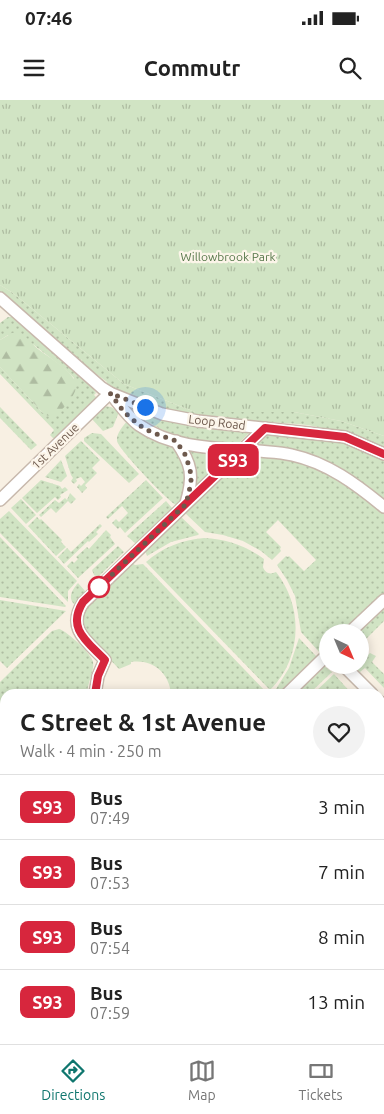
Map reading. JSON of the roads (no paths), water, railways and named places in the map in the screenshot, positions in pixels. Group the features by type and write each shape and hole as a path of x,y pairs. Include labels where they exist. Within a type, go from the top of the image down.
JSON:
{"street":[{"name":"Loop Road","path":"0,298 86,375 110,393 162,414 198,421 345,437 384,454"},
{"name":"Loop Road","path":"110,393 124,412 139,425 151,432 196,446 290,454 323,465 346,478 384,507"},
{"name":"1st Avenue","path":"0,500 110,393"},
{"path":"96,689 98,676 105,660 79,632 76,619 77,611 83,602 265,428"},
{"path":"176,441 186,456 190,469 191,483 186,504"},
{"path":"358,624 384,600"},
{"path":"292,689 319,663"},
{"path":"352,674 367,689"}],"park label":[{"name":"Willowbrook Park","path":"228,256"}]}
